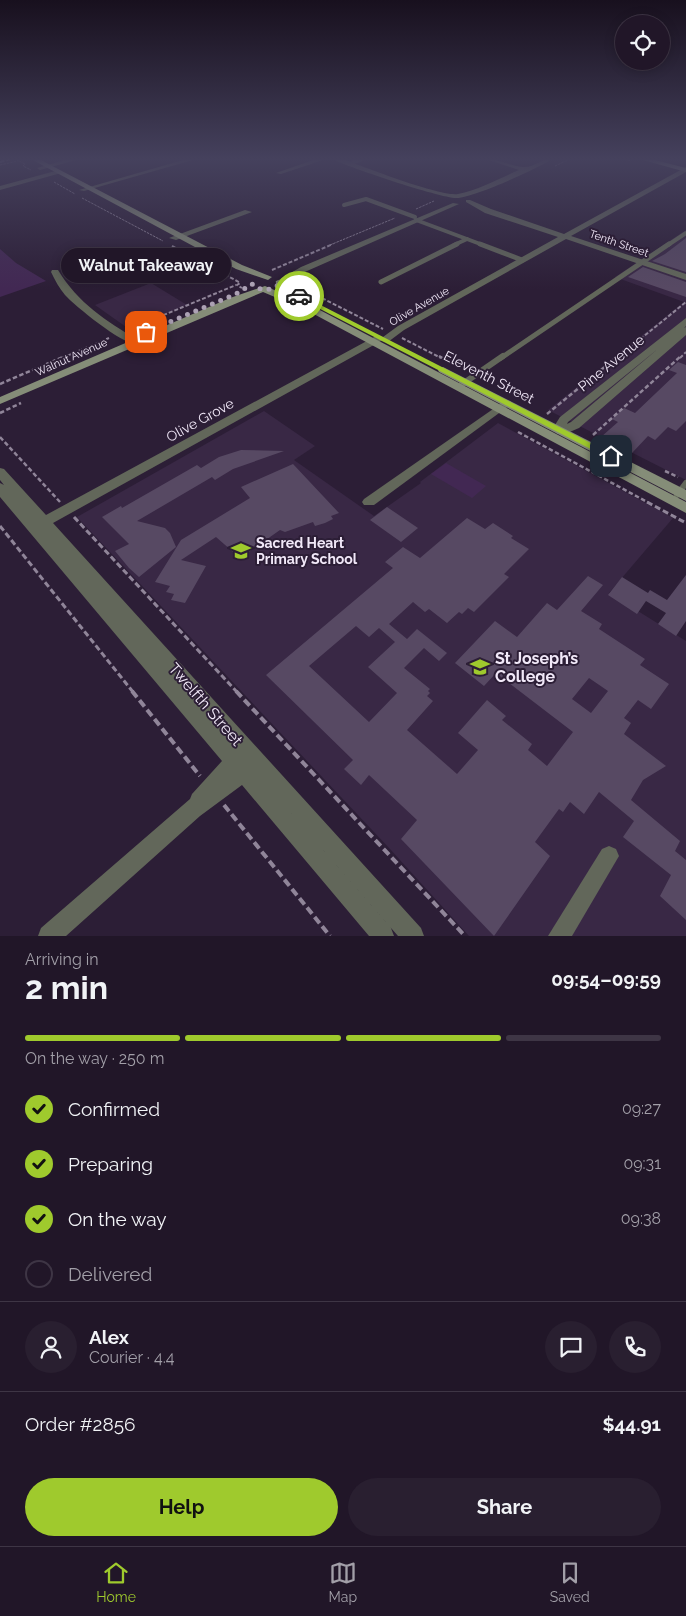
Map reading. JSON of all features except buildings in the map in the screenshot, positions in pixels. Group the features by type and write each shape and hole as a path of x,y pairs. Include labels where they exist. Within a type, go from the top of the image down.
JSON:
{"main road":[{"name":"Eleventh Street","path":"109,202 254,285 385,338"},
{"name":"Eleventh Street","path":"113,202 182,235 246,270 274,278 296,294 385,338 461,385 556,435 681,493"},
{"path":"260,278 274,278 273,288 254,285 260,278"},
{"name":"Walnut Avenue","path":"0,395 132,341 254,285"},
{"name":"Walnut Avenue","path":"0,401 254,285"},
{"name":"Eleventh Street","path":"502,406 538,420 556,435 584,443 681,493 686,508"}],"street":[{"path":"274,278 304,269 416,215 449,202"},
{"name":"Tenth Street","path":"458,202 686,277"},
{"name":"Tenth Street","path":"469,202 488,211"},
{"name":"Olive Avenue","path":"385,338 632,202"},
{"path":"173,238 248,212"},
{"name":"Olive Avenue","path":"385,338 522,260 568,238"},
{"path":"55,272 59,282 72,298 132,341"},
{"name":"Pine Avenue","path":"556,435 564,420 686,321"},
{"name":"Pine Avenue","path":"556,435 575,425 686,330"},
{"name":"Olive Grove","path":"40,525 385,338"},
{"path":"369,502 502,406"},
{"name":"Twelfth Street","path":"0,472 40,525 246,761 413,936"},
{"name":"Twelfth Street","path":"0,488 40,525"},
{"path":"50,936 246,761"},
{"name":"Twelfth Street","path":"246,761 383,936"},
{"path":"559,936 609,856"}],"lane":[{"path":"344,205 354,202"},
{"path":"375,202 416,215 467,239 522,260"},
{"path":"461,385 686,233"},
{"path":"381,282 467,239"}],"path":[{"path":"99,202 240,283 237,284 254,285"},
{"path":"416,215 433,202"},
{"path":"274,278 398,216"},
{"path":"304,289 385,338 453,364"},
{"path":"538,420 686,302"},
{"path":"584,443 686,352"},
{"path":"516,431 686,523"},
{"path":"0,437 466,936"},
{"path":"0,526 212,792 330,936"}],"shaded area":[{"path":"686,230 686,480 548,410 684,302 615,277"},
{"path":"0,249 16,263 46,281 0,297"},
{"path":"151,283 187,305 129,329 95,305"},
{"name":"St Joseph’s College","path":"264,411 315,446 294,460 374,516 421,483 498,423 673,518 609,593 686,641 686,936 469,936 390,849 77,517"},
{"path":"446,463 486,486 472,498 431,474"}],"way so far":[{"path":"146,332 236,294 252,284 256,288 262,289 273,288 279,284 299,296"}],"place":[{"name":"Walnut Takeaway","path":"146,332"},
{"name":"Sacred Heart Primary School","path":"241,551"},
{"name":"St Joseph’s College","path":"480,667"}],"route":[{"path":"299,296 611,456"}]}
